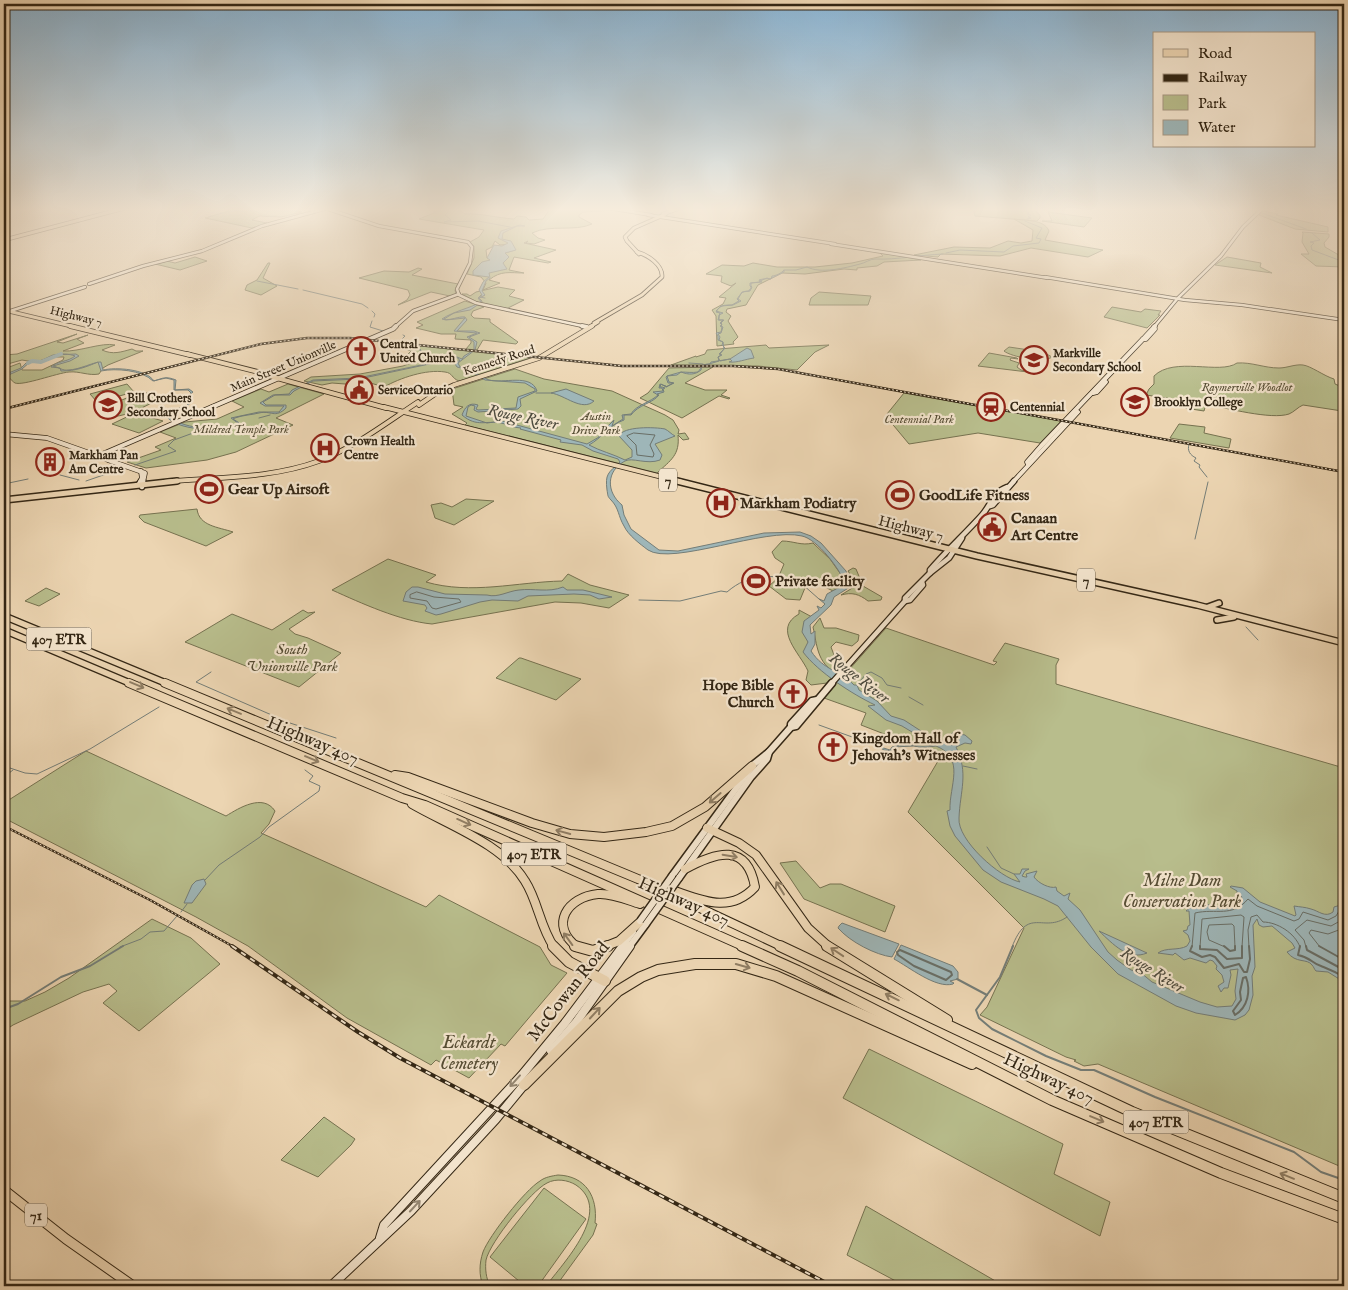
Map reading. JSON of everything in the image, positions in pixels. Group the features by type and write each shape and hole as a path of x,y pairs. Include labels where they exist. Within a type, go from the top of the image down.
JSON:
{"highway":[{"name":"Highway 407","path":"6,617 646,883 1132,1112 1344,1198"},
{"name":"Highway 407","path":"4,630 402,798 425,805 798,971 1052,1100 1230,1176 1344,1219"},
{"path":"387,775 408,777 532,823 570,834 604,837 646,832 672,826 706,807 752,766"},
{"path":"402,798 492,848 506,859 528,885 552,945 565,958 602,980"},
{"path":"710,829 739,843 756,855 808,928 827,946 983,1041"},
{"path":"646,883 712,903 729,904 740,902 750,895 755,887 752,869 743,859 731,855 714,855 702,859 685,869"},
{"path":"642,923 614,943 589,951 576,948 565,937 561,925 566,909 581,897 598,894 610,895 666,912"},
{"path":"524,1085 606,1001 641,977 658,970 695,964 736,964 776,976 1052,1100"}],"main road":[{"path":"6,310 91,285 137,268"},
{"path":"466,268 458,287 459,294 476,303 588,326"},
{"name":"Kennedy Road","path":"4,499 262,474 316,462 350,446 420,402 448,388 539,358 658,284 662,272 659,268"},
{"path":"987,268 1145,293 1344,320"},
{"path":"1180,298 1189,291 1188,289 1207,268"},
{"name":"Main Street Unionville","path":"97,456 280,379 393,328 413,311 459,294"},
{"name":"McCowan Road","path":"676,877 685,869 710,829 767,759 770,752 817,703 817,700 905,601 905,598 918,583 922,582 930,573 930,570 955,541 962,538 1008,489 1007,487 1028,464 1032,463 1056,434 1078,412 1076,411 1093,393 1097,392 1106,382 1104,381 1146,339 1155,329 1154,327 1180,298"},
{"name":"Highway 7","path":"6,310 955,551 1194,605 1234,617 1250,619"},
{"name":"Kennedy Road","path":"581,332 588,326 598,322"},
{"path":"4,435 43,437 141,471 146,475 141,485"},
{"name":"McCowan Road","path":"930,573 935,572 955,551 962,538"},
{"path":"1208,607 1219,603"},
{"name":"Highway 7","path":"1194,605 1344,643"},
{"path":"1217,620 1234,617"},
{"name":"McCowan Road","path":"331,1286 410,1211 496,1119 577,1021 602,980 710,829 752,766 762,756 770,752"},
{"name":"McCowan Road","path":"379,1239 384,1225 482,1121 602,980"},
{"name":"71","path":"4,1190 66,1239 133,1286"}],"green space":[{"path":"265,268 268,268 263,278 277,286 261,295 245,290 247,285 257,280"},
{"path":"419,268 422,269 412,275 458,284 455,290 456,294 450,296 431,292 398,305 407,300 410,295 408,290 359,278 384,271 409,272"},
{"path":"470,268 510,268 509,270 524,273 506,273 493,277 489,280 500,283 483,290 486,283 481,277 467,274"},
{"path":"716,268 857,268 857,270 844,269 805,274 782,273 758,285 746,305 727,309 726,312 731,316 728,321 738,337 733,342 734,344 717,346 716,316 712,310 723,304 726,298 719,297 736,283 731,286 721,282 722,276 706,274"},
{"path":"1238,268 1262,268 1272,273"},
{"path":"498,287 515,290 509,296 524,300 506,309 481,304 482,301 479,298 485,295 482,294 478,298 481,301 479,303 462,294 470,296 476,292"},
{"path":"819,292 871,296 868,305 809,305 811,298"},
{"path":"465,301 484,307 473,311 471,315 474,318 490,319 490,322 518,342 516,344 483,340 477,350 466,349 471,340 455,339 456,334 441,334 416,328 423,325 417,322"},
{"path":"1112,307 1141,312 1145,309 1161,311 1158,315 1160,315 1147,328 1104,317"},
{"path":"77,334 57,342 63,343 88,335 77,339 84,343 63,351 110,344 115,345 102,350 113,353 132,349 143,351 108,365 99,374 69,372 19,383 15,383 9,378 4,378 4,369 20,363 22,370 42,370 63,360 64,357 34,362 22,360 4,365 4,355 17,354"},
{"path":"386,342 530,358 459,381 451,374 438,371 413,375 384,387 367,382 358,385 332,383 322,385 304,381 311,377 360,374 403,366 419,360 406,356 411,351"},
{"path":"766,345 769,348 829,345 815,352 797,370 758,366 671,365 705,354 707,350"},
{"path":"1009,347 1043,352 1052,357 1048,359 1035,359 1020,357 1004,351"},
{"path":"989,353 1017,358 1011,358 1010,360 1019,363 1017,367 1021,370 1036,373 978,366"},
{"name":"Raymerville Woodlot","path":"1237,363 1274,368 1300,365 1310,367 1334,379 1335,384 1342,387 1344,393 1341,399 1344,409 1342,411 1303,405 1289,414 1271,416 1206,404 1204,411 1185,408 1186,401 1146,395 1154,384 1154,376 1163,370 1185,366 1220,367"},
{"path":"713,367 685,383 705,390 727,390 721,395 729,399 719,396 682,418 640,398 648,393 669,368"},
{"name":"Austin Drive Park","path":"515,369 544,379 612,391 665,415 673,420 679,430 678,434 685,433 689,439 683,440 678,435 678,448 674,457 657,473 465,425 467,423 452,414 463,407 454,405 452,389"},
{"path":"127,384 134,392 97,402 90,394"},
{"name":"Mildred Temple Park","path":"288,384 324,394 276,418 293,425 236,452 207,460 146,468 127,462 161,450 155,447 176,438 160,432 185,422 217,419 244,407 232,401 261,389 269,392"},
{"path":"140,392 166,396 124,415 108,416 101,414 104,408"},
{"name":"Centennial Park","path":"904,393 1061,421 1040,443 978,433 909,444 889,420 887,414"},
{"path":"135,413 163,421 139,433 112,424"},
{"path":"1179,424 1205,427 1204,433 1231,439 1229,448 1170,438"},
{"path":"466,499 494,501 454,525 435,518 431,505 441,503 452,507"},
{"path":"197,509 201,519 205,522 233,532 206,546 144,522 139,517 140,515"},
{"path":"782,541 805,544 813,543 830,559 847,583 833,591 817,583 807,583 800,600 786,599 769,586 778,578 784,564 775,558 772,552"},
{"path":"388,559 436,575 426,582 443,586 477,588 562,581 568,574 590,585 629,595 609,608 581,603 555,602 432,624 394,615 332,590"},
{"path":"853,568 856,569 863,586 882,597 881,600 868,601 858,595 841,595 854,587 854,580 848,571"},
{"path":"46,588 60,594 39,606 25,601"},
{"name":"South Unionville Park","path":"303,610 308,613 315,612 289,629 295,634 341,653 299,687 185,642 232,614 272,630"},
{"path":"799,610 812,617 806,621 807,638 811,652 819,666 831,678 827,683 811,685 806,680 808,671 790,641 788,627 791,620 799,614"},
{"path":"820,618 824,628 836,628 859,635 858,641 852,646 836,642 831,647 840,671 836,673 821,659 817,647 813,627"},
{"name":"Milne Dam Conservation Park","path":"886,628 994,665 997,662 993,661 1005,643 1059,659 1056,665 1056,684 1344,768 1344,1168 1098,1064 1084,1066 1074,1061 1076,1060 1066,1057 980,1015 987,1007 1024,928 908,812 941,756 861,725 866,713 824,698"},
{"path":"519,658 581,679 556,700 496,678"},
{"name":"Eckardt Cemetery","path":"86,751 226,816 244,806 264,803 275,811 269,824 261,833 426,907 439,895 540,947 551,965 567,973 505,1046 501,1044 469,1078 436,1060 431,1065 347,1018 248,946 196,917 4,818 4,803"},
{"path":"796,861 820,888 830,884 841,884 895,906 885,932 804,899 780,863"},
{"path":"152,919 191,938 220,964 139,1031 103,1003 117,991 109,984 83,992 4,1031 4,1001 25,1001 45,992 69,978"},
{"path":"869,1049 1063,1144 1054,1174 1110,1202 1100,1236 843,1098"},
{"path":"324,1117 355,1139 351,1145 318,1177 281,1160"},
{"path":"558,1175 576,1179 588,1190 592,1197 595,1223 597,1224 593,1235 556,1286 546,1286 582,1237 588,1222 590,1209 586,1196 576,1185 562,1180 554,1180 547,1183 522,1206 495,1242 486,1260 486,1273 490,1286 483,1286 480,1274 481,1261 483,1252 492,1235 533,1186 544,1179"},
{"path":"544,1188 586,1219 538,1286 525,1286 490,1257"},
{"path":"866,1206 1004,1286 905,1286 847,1255"}],"water":[{"path":"476,268 506,268 489,273 490,278 486,281 482,291 485,295 479,298 482,302 470,310 454,313 444,319 465,317 467,320 457,331 480,333 469,337 477,342 475,350 458,363 460,367 469,370 457,367 455,364 457,361 460,361 454,356 462,359 474,350 474,342 467,337 477,333 454,331 465,318 446,320 442,319 451,314 481,302 478,298 482,295 479,290 483,282 489,277 473,275 473,271"},
{"path":"721,325 723,327 721,333 718,334 719,340 723,342 718,340 716,333 721,332"},
{"path":"747,348 751,350 754,358 729,362 732,361 730,359"},
{"path":"68,354 79,356 53,366 58,368 51,367 56,364 75,356"},
{"path":"55,355 41,361 30,362 22,369 4,377 6,374 21,368 28,361 40,361"},
{"path":"454,361 434,363 359,379 313,381 290,395 275,395 263,402 266,405 286,405 286,408 279,413 263,412 279,412 284,406 265,406 260,403 273,395 289,394 292,390 313,380 358,378 436,362"},
{"path":"98,362 101,362 103,370 138,371 154,381 136,372 101,371"},
{"path":"702,367 699,372 694,374 681,372 698,372"},
{"path":"469,370 493,381 485,380"},
{"path":"166,378 176,380 174,390 174,380"},
{"path":"516,380 529,382 537,391 520,399 521,406 518,409 478,412 474,410 475,406 471,405 468,407 466,416 486,423 472,421 462,415 466,408 472,404 478,405 476,409 478,410 516,408 518,397 535,391 535,389 525,383 497,381"},
{"path":"661,384 660,387 665,388 663,389 664,392 657,394 659,395 656,398 637,409 631,415 624,415 624,420 614,425 598,439 589,445 625,460 632,457 632,450 619,436 626,430 660,428 675,436 655,444 662,455 660,460 650,462 628,460 619,465 611,476 610,482 613,494 622,505 624,515 631,529 659,550 678,551 764,533 800,532 811,536 821,543 846,571 848,577 852,578 850,587 834,597 831,605 810,625 811,634 815,631 815,644 811,651 821,663 854,685 857,685 859,690 877,701 891,716 904,720 921,731 952,745 955,743 952,740 952,733 965,735 972,741 971,744 965,743 956,747 960,756 963,774 959,818 960,827 972,847 991,866 1020,882 1014,874 1020,874 1022,869 1029,869 1022,876 1027,877 1026,874 1037,871 1034,877 1041,883 1056,887 1057,891 1064,896 1070,893 1068,899 1080,910 1108,952 1117,960 1131,970 1140,972 1152,982 1217,1007 1232,1006 1236,999 1235,991 1238,969 1230,970 1231,975 1228,988 1224,988 1221,992 1218,986 1224,982 1213,961 1210,960 1206,963 1190,958 1184,960 1175,953 1173,955 1158,953 1187,946 1190,941 1188,935 1183,931 1187,930 1190,925 1189,911 1186,911 1188,909 1204,907 1204,904 1221,907 1223,905 1237,904 1242,897 1231,886 1243,888 1260,902 1295,916 1294,906 1309,908 1322,914 1330,914 1333,912 1334,907 1344,904 1344,982 1328,972 1316,971 1310,963 1290,956 1287,952 1295,948 1292,943 1272,926 1263,927 1259,925 1257,919 1253,925 1255,967 1252,976 1253,995 1249,1010 1245,1015 1235,1020 1196,1013 1176,1006 1118,974 1091,947 1058,906 1001,882 983,870 955,836 950,826 947,811 950,810 954,774 953,765 951,758 945,751 936,746 922,748 914,746 893,747 891,751 877,746 890,750 892,747 899,745 932,746 932,744 902,726 886,720 868,706 875,705 836,682 809,660 803,652 808,642 802,632 804,621 819,610 817,606 821,608 825,604 819,599 824,601 827,594 845,584 834,563 821,549 808,538 786,535 677,553 660,554 648,550 634,539 626,529 616,506 608,495 607,477 610,471 620,462 618,459 593,451 582,445 560,442 561,440 521,428 492,422 502,421 587,444 599,437 614,420 612,426 623,419 622,415 631,414 636,408 658,395 653,392 663,391 662,388 659,388"},
{"path":"189,389 193,392 184,400 191,402 190,404 188,405 183,400 191,393 188,390 175,390"},
{"path":"566,389 594,401 584,405 551,393"},
{"path":"186,406 167,414 173,419 190,426 219,428 237,427 239,424 231,418 263,412 233,419 241,424 240,427 218,429 198,429 188,427 171,421 165,415 166,413"},
{"path":"412,587 445,594 491,596 519,590 552,590 563,587 567,590 583,590 612,597 599,599 590,595 574,594 528,596 518,601 492,600 480,602 436,615 425,611 427,608 425,605 403,601 406,592"},
{"path":"204,879 206,884 192,903 184,903 192,885 196,881"},
{"path":"842,923 899,944 892,957 879,954 856,943 843,933 838,928"},
{"path":"1099,931 1147,953 1133,955 1127,953 1115,946"},
{"path":"901,945 953,966 958,972 958,979 950,981 953,984 946,985 915,972 894,959"}],"waterway":[{"path":"784,270 803,268"},
{"path":"811,268 819,270 841,268"},
{"path":"257,281 298,289"},
{"path":"303,290 362,304 368,308"},
{"path":"480,297 485,298"},
{"path":"372,311 375,314 374,317"},
{"path":"372,321 370,327 383,331"},
{"path":"403,335 405,336 402,339 406,342"},
{"name":"Rouge River","path":"28,363 32,361 41,362 61,354"},
{"path":"689,363 703,364"},
{"path":"536,393 551,393"},
{"path":"259,418 270,415"},
{"path":"495,415 496,420"},
{"path":"135,465 176,451 168,446 174,440 204,429"},
{"path":"1189,444 1188,449 1192,456 1196,458 1194,461 1200,465 1199,467 1207,477"},
{"path":"86,481 115,471"},
{"path":"60,475 79,480"},
{"path":"4,484 28,479"},
{"path":"1195,539 1208,482"},
{"path":"639,600 680,601 721,591 727,592 752,578 770,576 799,583"},
{"path":"802,584 819,599"},
{"path":"1246,627 1258,640"},
{"path":"211,672 196,682 290,723 336,738"},
{"path":"857,685 866,674 871,672 882,678 887,685 901,688"},
{"path":"909,697 923,705"},
{"path":"4,766 25,773 37,774 90,749 159,707"},
{"path":"819,725 877,746"},
{"path":"963,766 977,769"},
{"path":"4,777 13,770"},
{"path":"205,880 219,865 260,837 269,827 319,791 320,786 309,781 313,776 305,770"},
{"path":"987,847 1001,868 1014,874"},
{"path":"181,912 187,904"},
{"path":"120,947 141,939 150,932 164,931 177,916"},
{"path":"1012,947 1018,934 1024,927 1036,923 1051,923 1067,917"},
{"path":"4,1009 18,1004 61,977 90,966 123,946"},
{"path":"987,995 1000,977 1013,946"},
{"path":"957,979 987,995"},
{"path":"987,995 976,1010 979,1018 992,1029 1046,1056 1081,1070 1094,1070 1155,1097 1294,1152 1321,1172 1344,1180"}],"railway":[{"path":"4,409 261,344 307,338 350,338 622,366 733,366 778,369 1344,472"},
{"path":"4,826 150,900 234,947"},
{"path":"232,946 358,1032 400,1058 832,1286"}],"place":[{"name":"Central United Church","path":"361,351"},
{"name":"Markville Secondary School","path":"1034,360"},
{"name":"ServiceOntario","path":"359,390"},
{"name":"Brooklyn College","path":"1135,402"},
{"name":"Bill Crothers Secondary School","path":"108,405"},
{"name":"Centennial","path":"991,407"},
{"name":"Crown Health Centre","path":"325,448"},
{"name":"Markham Pan Am Centre","path":"50,462"},
{"name":"Gear Up Airsoft","path":"209,489"},
{"name":"GoodLife Fitness","path":"900,495"},
{"name":"Markham Podiatry","path":"721,503"},
{"name":"Canaan Art Centre","path":"992,527"},
{"name":"Private facility","path":"756,581"},
{"name":"Hope Bible Church","path":"793,694"},
{"name":"Kingdom Hall of Jehovah's Witnesses","path":"833,747"}]}
